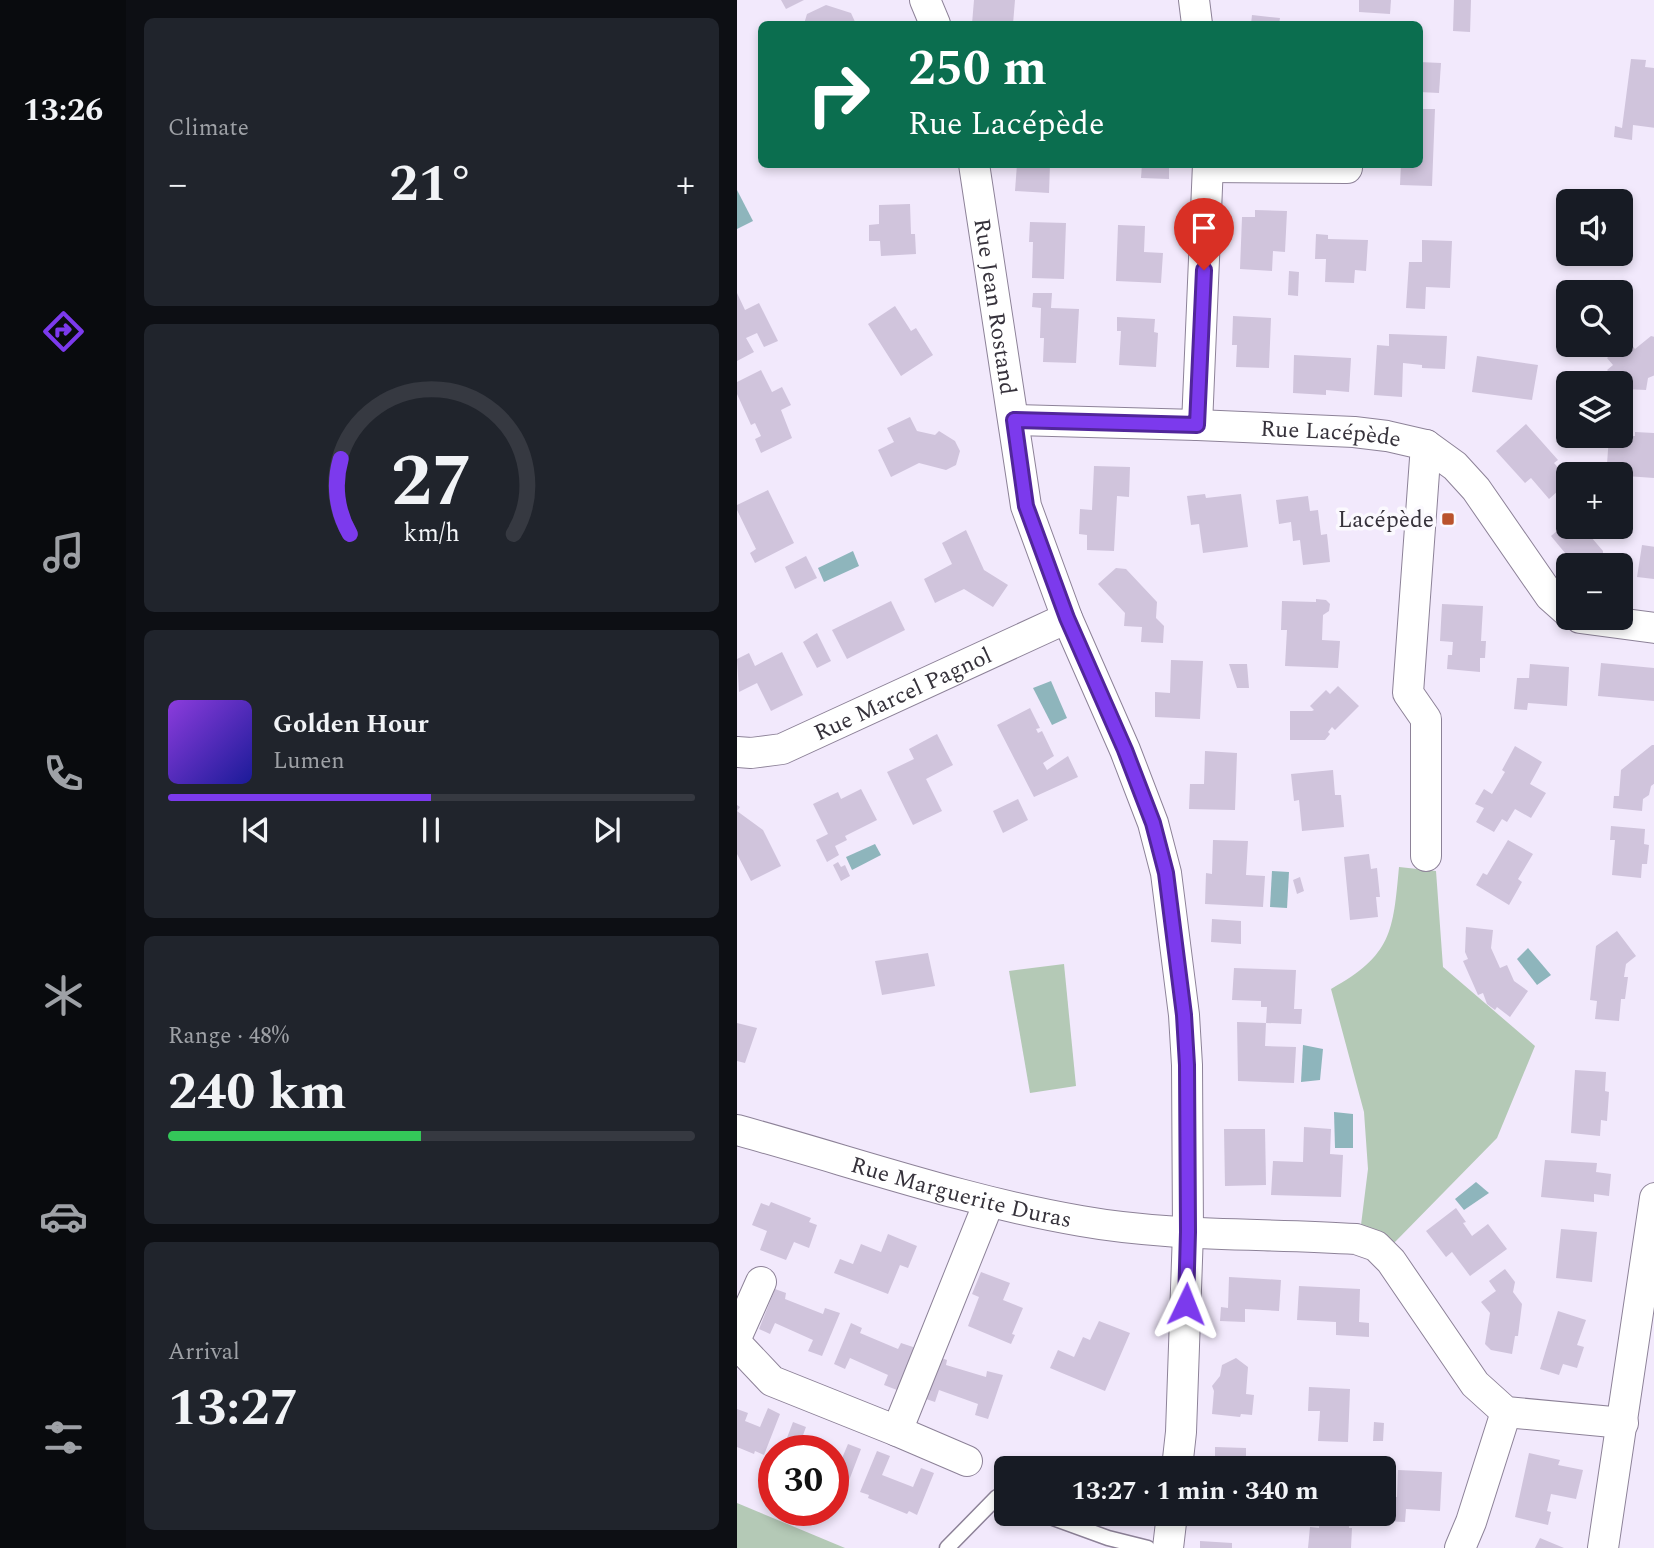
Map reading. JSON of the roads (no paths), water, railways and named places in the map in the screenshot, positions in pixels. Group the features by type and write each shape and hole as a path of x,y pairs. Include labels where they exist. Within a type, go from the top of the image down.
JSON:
{"street":[{"path":"925,0 934,21"},
{"path":"1194,0 1197,21"},
{"name":"Rue Jean Rostand","path":"975,168 1026,506 1067,618 1125,750 1153,823 1166,873 1184,1015 1187,1065 1188,1232 1178,1456"},
{"path":"1197,425 1208,168"},
{"name":"Rue Lacépède","path":"1014,420 1354,432 1426,445 1455,466 1475,489 1556,601"},
{"path":"1426,445 1408,693 1426,719 1426,856"},
{"name":"Rue Marcel Pagnol","path":"737,752 782,749 1067,618"},
{"path":"1633,625 1654,628"},
{"name":"Rue Marguerite Duras","path":"737,1130 989,1202 1083,1222 1188,1232 1356,1239 1376,1246 1391,1261 1474,1384 1506,1412"},
{"path":"1603,1548 1654,1198"},
{"path":"897,1432 989,1202"},
{"path":"737,1336 761,1282"},
{"path":"737,1344 772,1381 967,1461"},
{"path":"1460,1548 1506,1412 1623,1423"},
{"path":"1168,1548 1171,1526"}],"lane":[{"path":"947,1548 994,1500"},
{"path":"1075,1526 1148,1548"}],"place":[{"name":"Lacépède","path":"1448,519"}]}
